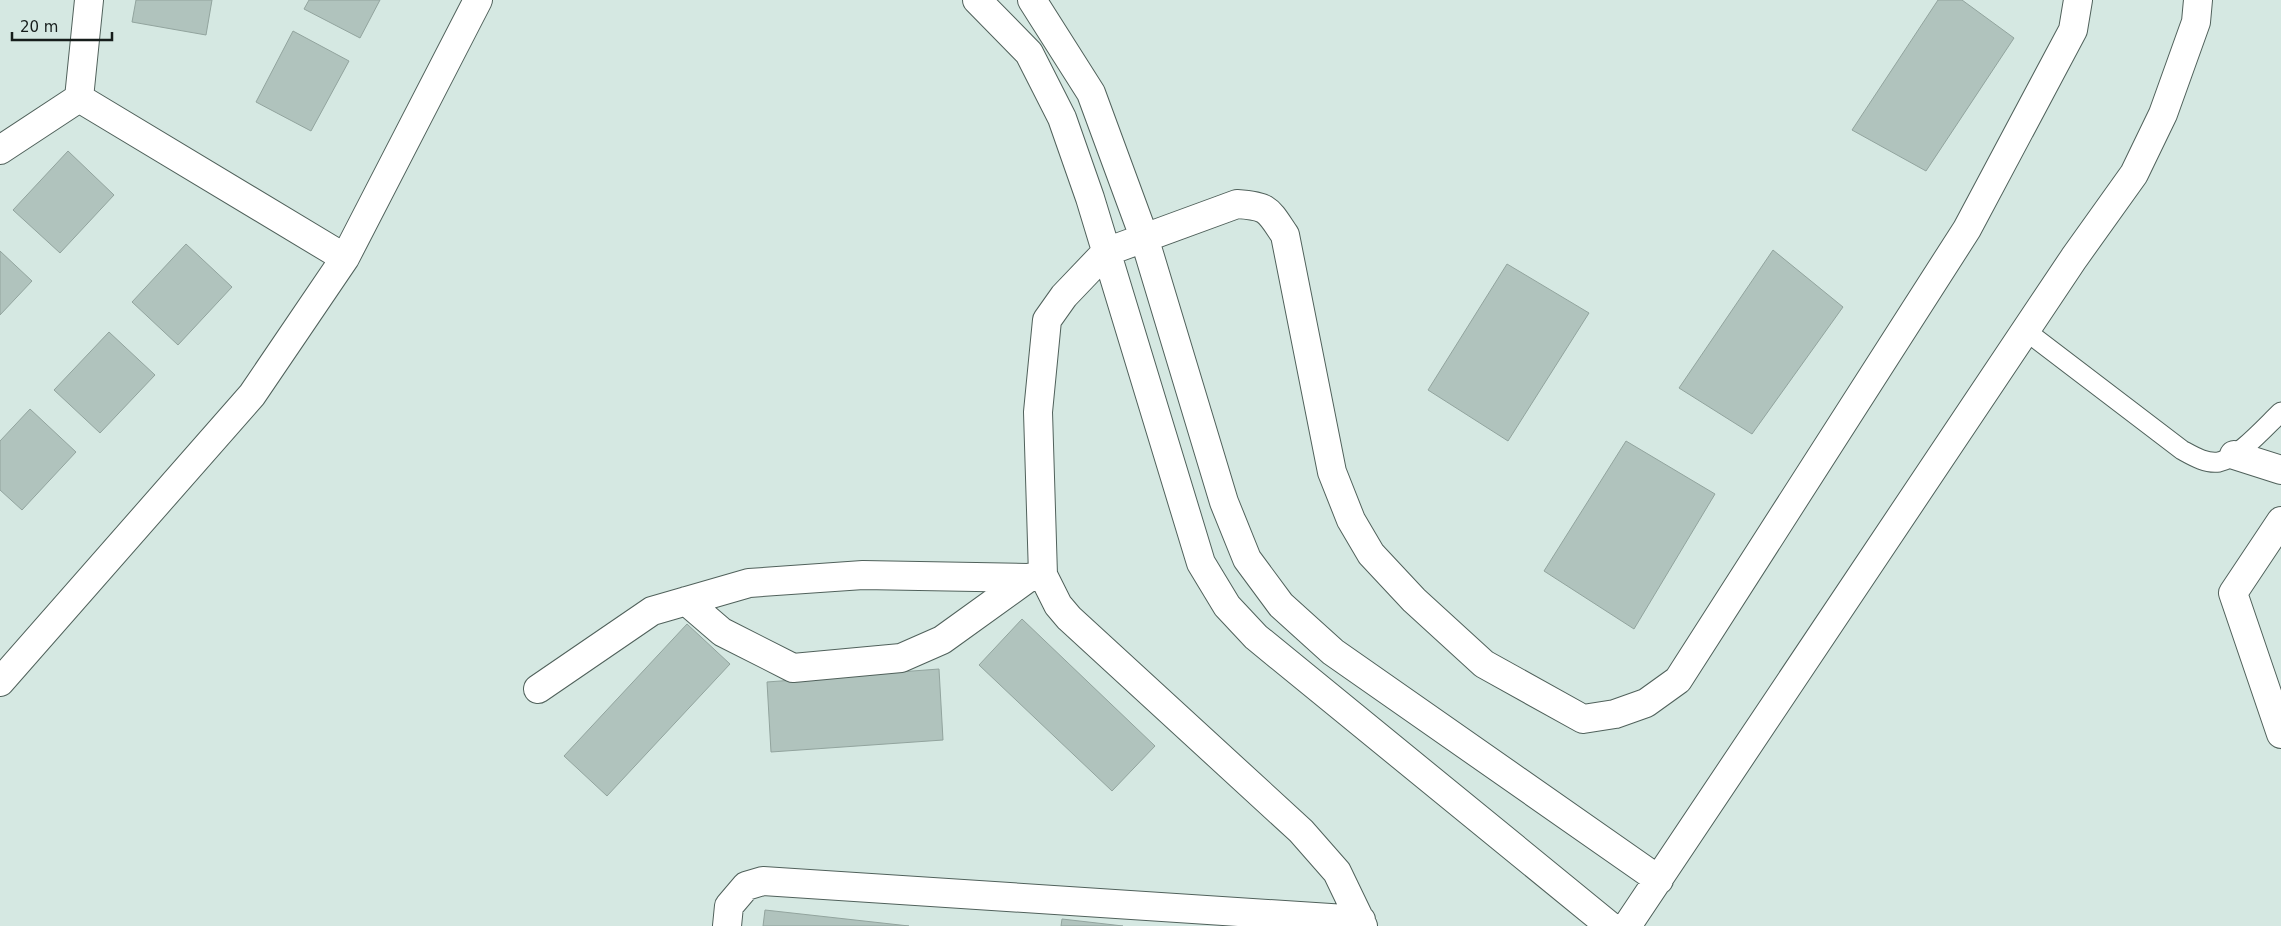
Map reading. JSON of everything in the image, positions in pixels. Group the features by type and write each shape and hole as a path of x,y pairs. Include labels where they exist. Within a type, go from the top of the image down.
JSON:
{"street":[{"path":"79,98 89,0"},
{"path":"4,671 252,395 345,258 478,0"},
{"path":"977,0 1030,53 1062,118 1090,198 1201,563 1227,606 1256,636 1610,926"},
{"path":"1032,0 1091,93 1144,237 1224,502 1247,559 1282,604 1332,652 1659,880"},
{"path":"1362,923 1336,872 1301,832 1069,618 1035,577 1038,412 1047,320 1064,296 1106,252 1237,204 1252,205 1269,211 1286,235 1332,472 1351,520 1371,554 1414,600 1484,664 1583,719 1615,714 1646,703 1678,680 1967,229 2073,30 2078,0"},
{"path":"1627,926 2074,258 2134,174 2163,114 2196,22 2198,0"},
{"path":"0,150 79,98"},
{"path":"79,98 345,258"},
{"path":"2234,455 2281,470"},
{"path":"2281,521 2233,594 2281,734"},
{"path":"538,689 652,611 749,584 854,576 1035,577"},
{"path":"686,601 722,632 793,668 901,658 942,640 1035,577"},
{"path":"727,926 729,906 746,886 763,881 1362,923"}],"lane":[{"path":"2026,331 2182,450 2202,460 2219,462 2234,455 2281,412"}],"building":[{"path":"136,0 212,0 206,35 132,22"},
{"path":"309,0 380,0 360,38 304,9"},
{"path":"1938,0 1962,0 2014,38 1926,171 1852,130"},
{"path":"293,31 349,61 311,131 256,102"},
{"path":"68,151 114,195 60,253 13,210"},
{"path":"186,244 232,287 178,345 132,302"},
{"path":"1773,250 1843,307 1752,434 1679,388"},
{"path":"0,251 32,281 0,315"},
{"path":"1507,264 1589,313 1508,441 1428,390"},
{"path":"109,332 155,375 100,433 54,390"},
{"path":"30,409 76,452 22,510 0,490 0,441"},
{"path":"1626,441 1715,494 1634,629 1544,571"},
{"path":"1022,619 1155,746 1112,791 979,665"},
{"path":"687,624 730,664 607,796 564,756"},
{"path":"939,669 943,740 771,752 767,682"},
{"path":"765,910 909,926 763,926"},
{"path":"1062,919 1123,926 1061,926"}]}
